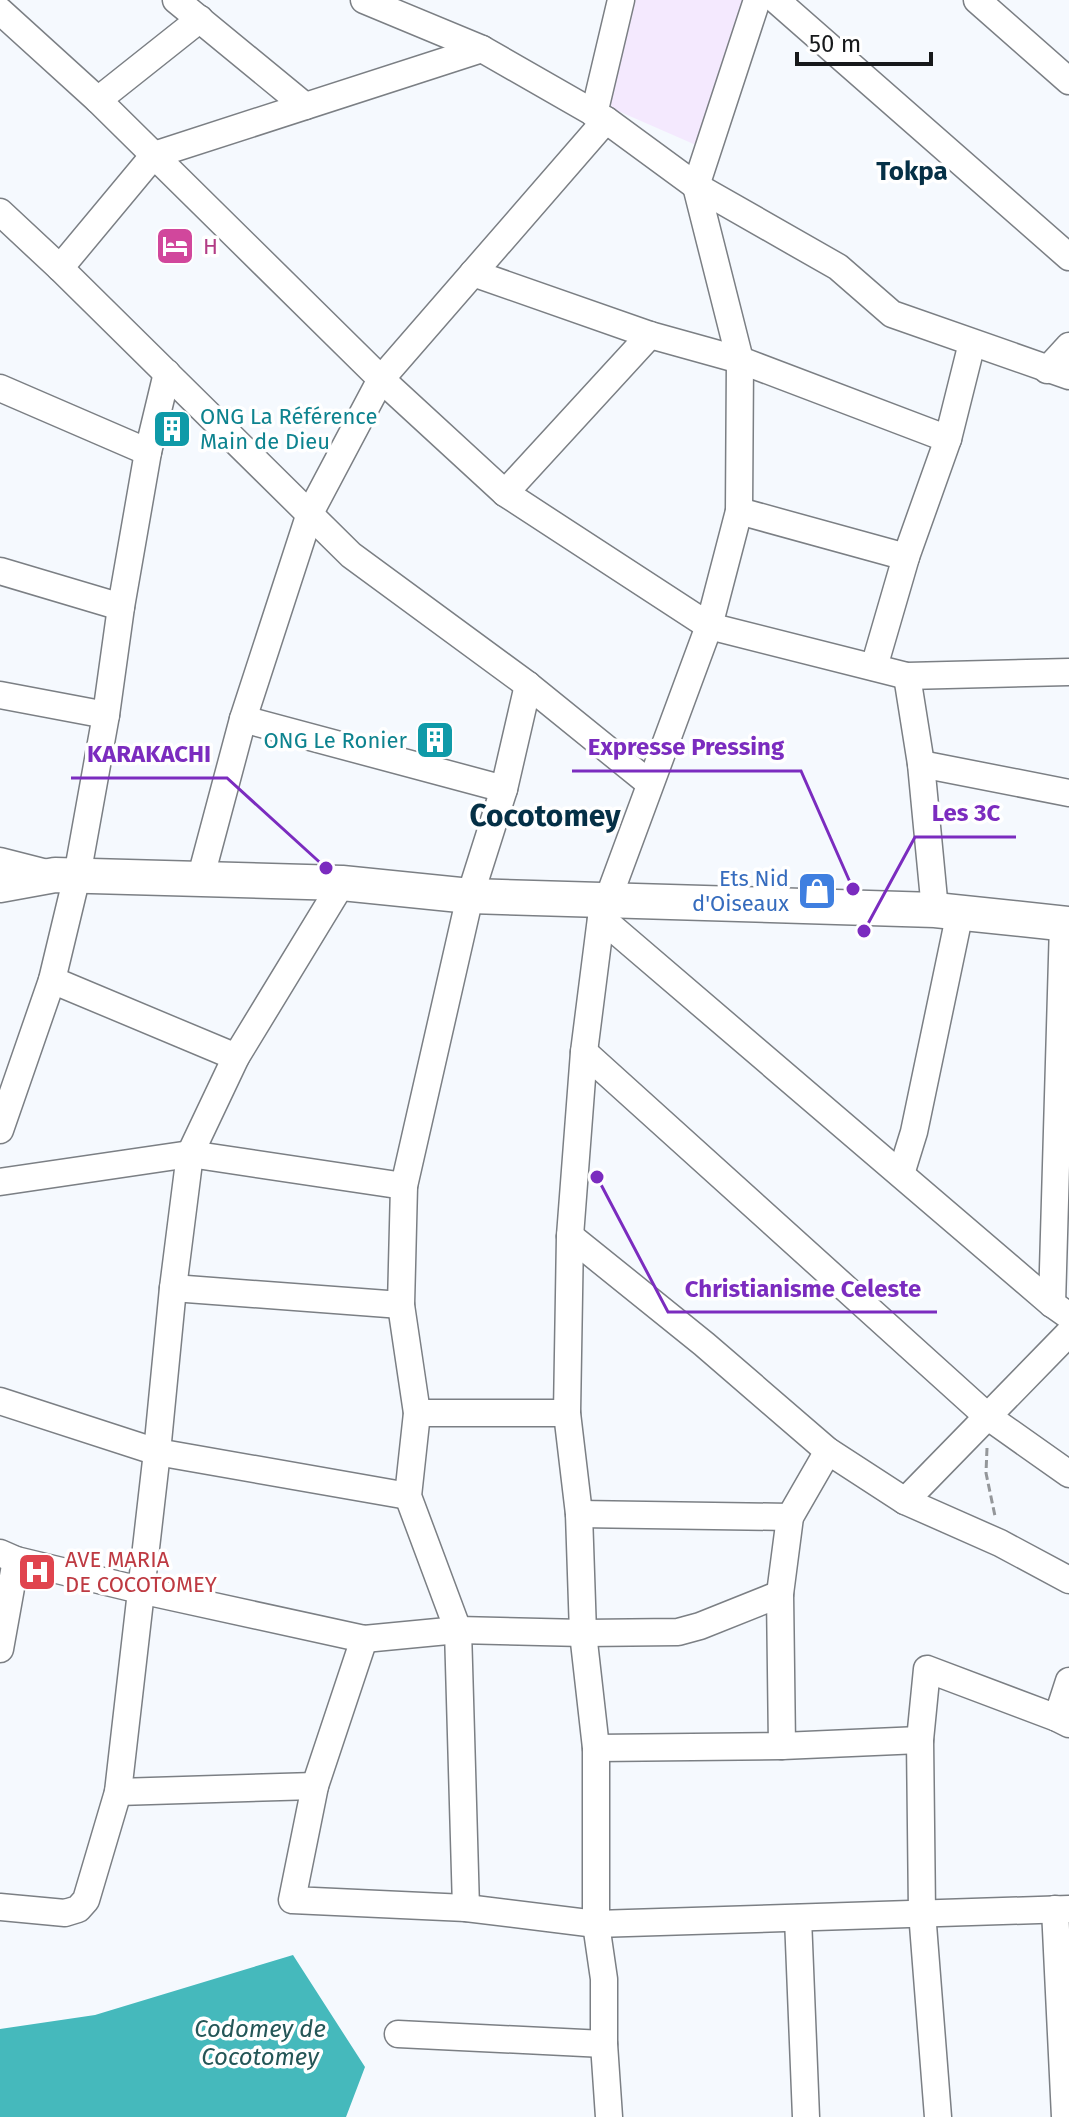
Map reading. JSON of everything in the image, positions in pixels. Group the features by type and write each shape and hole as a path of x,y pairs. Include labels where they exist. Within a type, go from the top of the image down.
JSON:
{"main road":[{"path":"0,885 66,876 342,883 604,909 948,911 1066,924"}],"street":[{"path":"176,0 305,106"},
{"path":"364,0 482,49 600,117 696,186 838,267 892,314 1058,373 1069,346"},
{"path":"200,880 243,719 310,513 381,379 473,273 600,117 621,0"},
{"path":"609,2117 604,1979 596,1924 596,1748 583,1633 579,1514 567,1413 570,1236 584,1052 604,909 709,626 739,511 740,360 696,186 757,0"},
{"path":"776,0 1069,257"},
{"path":"977,0 1069,81"},
{"path":"0,11 98,100 381,379 505,493 709,626 907,676 1069,672"},
{"path":"98,100 200,19"},
{"path":"60,268 154,155 482,49"},
{"path":"0,212 351,555 528,685 649,783"},
{"path":"473,273 650,335 740,360 948,439"},
{"path":"505,493 650,335"},
{"path":"874,667 906,557 948,439 972,343"},
{"path":"0,1130 52,980 66,876 106,715 148,452 167,373"},
{"path":"0,388 148,452"},
{"path":"739,511 906,557"},
{"path":"0,571 121,607"},
{"path":"901,1174 914,1132 948,911 907,676"},
{"path":"466,1908 458,1630 408,1496 417,1413 401,1305 404,1186 470,896 504,789 528,685"},
{"path":"0,695 106,715"},
{"path":"243,719 504,789"},
{"path":"921,764 1069,793"},
{"path":"0,861 66,876"},
{"path":"0,1907 65,1913 78,1909 86,1900 118,1792 190,1154 236,1057 342,883"},
{"path":"604,909 901,1174 1060,1310"},
{"path":"1060,1310 1066,924"},
{"path":"52,980 236,1057"},
{"path":"584,1052 987,1416 1069,1474"},
{"path":"0,1182 190,1154 404,1186"},
{"path":"570,1236 704,1344 828,1451 905,1501 1000,1543 1069,1580"},
{"path":"173,1288 401,1305"},
{"path":"905,1501 1069,1333"},
{"path":"0,1401 157,1452 408,1496"},
{"path":"417,1413 567,1413"},
{"path":"782,1746 780,1594 790,1517 828,1451"},
{"path":"579,1514 790,1517"},
{"path":"0,1649 8,1557 140,1590 364,1639 458,1630 678,1632 780,1594"},
{"path":"364,1639 315,1786 292,1900 466,1908 596,1924 1062,1909 1065,2117"},
{"path":"938,2117 922,1912 920,1740 927,1669 1063,1721 1069,1681"},
{"path":"596,1748 782,1746 920,1740"},
{"path":"118,1792 315,1786"},
{"path":"798,1918 806,2117"},
{"path":"398,2034 604,2044"}],"path":[{"path":"987,1416 986,1473 1000,1543"}],"shaded area":[{"path":"634,0 754,0 705,149 609,107"}],"water":[{"name":"Codomey de Cocotomey","path":"293,1955 365,2067 346,2117 0,2117 0,2029 95,2015"}],"place":[{"name":"H","path":"175,246"},
{"name":"ONG La Référence Main de Dieu","path":"172,429"},
{"name":"ONG Le Ronier","path":"435,740"},
{"name":"KARAKACHI","path":"326,868"},
{"name":"Expresse Pressing","path":"853,889"},
{"name":"Ets Nid d'Oiseaux","path":"817,891"},
{"name":"Les 3C","path":"864,931"},
{"name":"Christianisme Celeste","path":"597,1177"},
{"name":"AVE MARIA DE COCOTOMEY","path":"37,1572"}],"district":[{"name":"Tokpa","path":"912,171"},
{"name":"Cocotomey","path":"545,816"}]}
